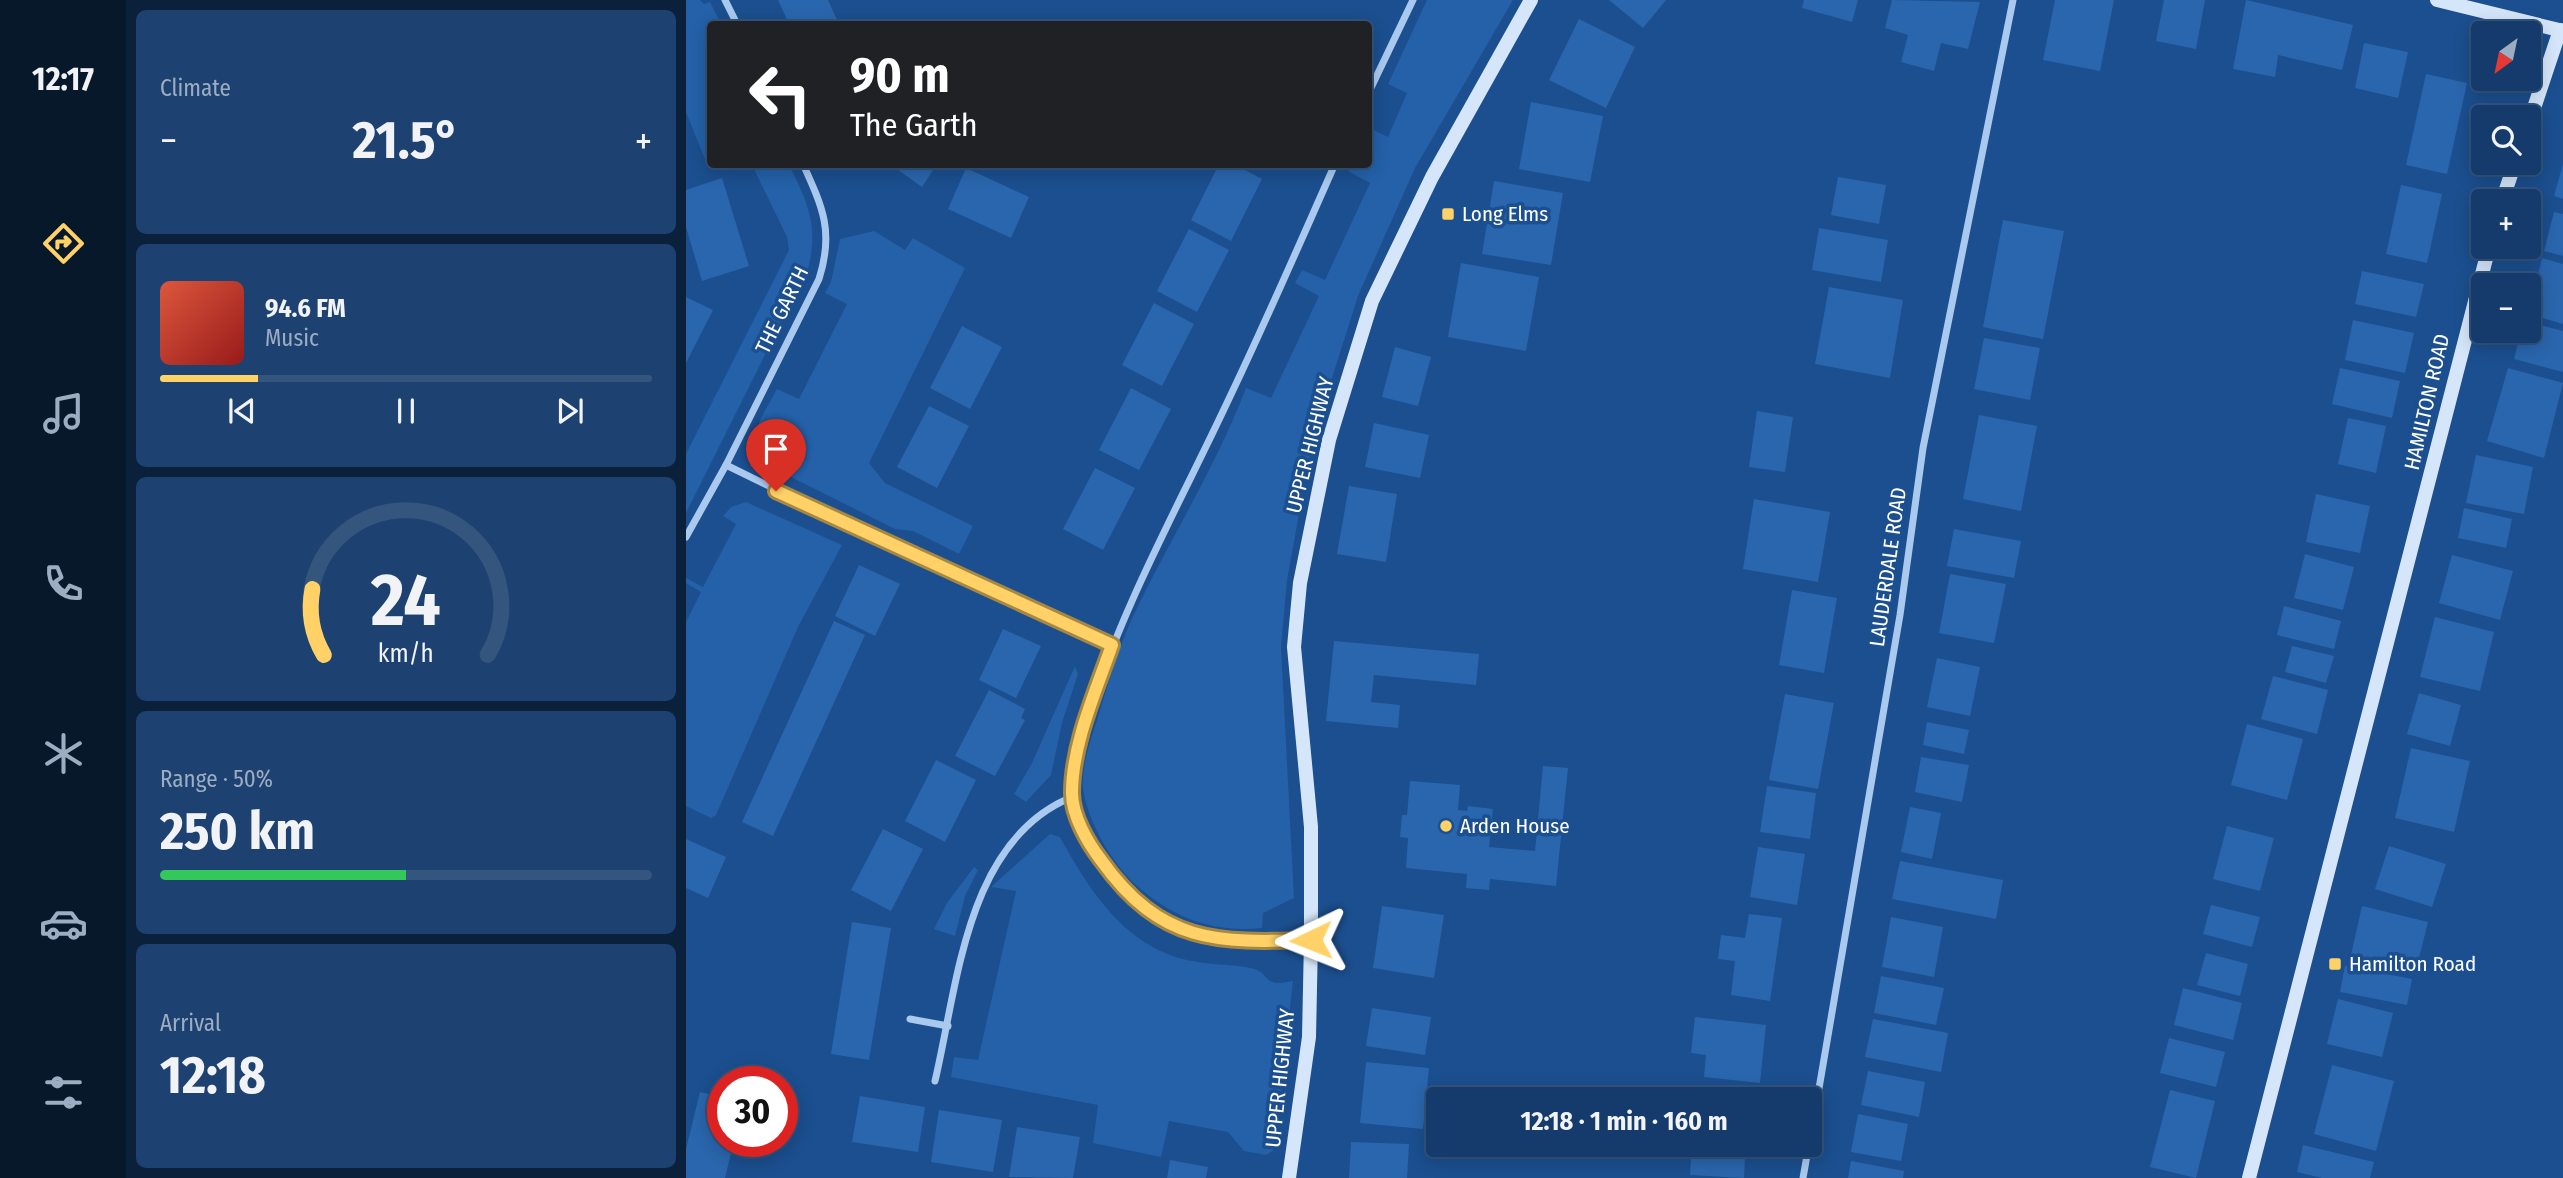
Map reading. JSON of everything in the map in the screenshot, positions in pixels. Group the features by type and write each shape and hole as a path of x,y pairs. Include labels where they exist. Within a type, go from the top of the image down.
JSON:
{"street":[{"path":"725,0 736,21"},
{"path":"1372,86 1413,0"},
{"name":"UPPER HIGHWAY","path":"1289,1178 1309,1037 1311,940 1311,827 1294,647 1300,583 1329,440 1372,301 1432,177 1531,0"},
{"name":"LAUDERDALE ROAD","path":"1819,1087 1900,615 1923,448 2013,0"},
{"path":"2437,0 2562,30 2535,105"},
{"name":"THE GARTH","path":"686,537 726,465 818,279 828,242 826,221 805,168"},
{"path":"1311,940 1237,940 1192,935 1172,928 1154,916 1117,883 1087,841 1072,797 1073,774 1084,729 1125,612 1226,405 1333,168"},
{"name":"HAMILTON ROAD","path":"2249,1178 2486,259"},
{"path":"726,465 908,554 1112,645"},
{"path":"935,1081 972,917 983,886 1018,835 1055,804 1072,797"},
{"path":"910,1018 948,1026"},
{"name":"LAUDERDALE ROAD","path":"1803,1178 1807,1157"}],"shaded area":[{"path":"686,0 700,0 704,4 710,2 720,21 707,21 707,164 686,112"},
{"path":"1427,0 1513,0 1415,168 1358,296 1313,438 1287,580 1281,647 1294,898 1263,913 1262,928 1210,925 1179,914 1150,897 1119,866 1097,832 1087,807 1083,786 1086,755 1129,625 1207,473 1246,388 1271,398 1319,296 1295,283 1302,270 1325,280 1370,183 1348,171 1350,168 1372,168 1372,129 1388,137 1407,93 1388,84"},
{"path":"753,168 790,168 810,215 811,254 808,269 686,513 686,454 789,250 787,237"},
{"path":"874,231 905,250 913,238 965,268 869,463 885,483 973,526 959,554 913,531 895,529 763,463 758,452 758,425 777,389 799,399 847,304 825,293 831,282 840,239"},
{"path":"746,502 842,545 798,627 716,815 711,818 686,806 686,622 701,592 686,583 686,578 703,587 736,524 723,516 731,507"},
{"path":"1075,666 1078,674 1062,723 1051,775 1026,802 1014,794 1032,763"},
{"path":"1050,834 1060,837 1083,877 1111,913 1145,942 1165,953 1187,960 1251,968 1275,983 1293,981 1274,1150 1266,1155 1244,1151 1228,1132 1169,1121 1161,1157 1093,1143 1098,1105 951,1077 954,1057 978,1060 1016,891 991,887"},
{"path":"974,867 978,870 965,896 955,936 934,929 947,903"}],"building":[{"path":"778,0 828,0 838,21 788,21"},
{"path":"1609,0 1666,0 1643,28"},
{"path":"1804,0 1858,0 1852,22 1802,8"},
{"path":"1892,0 1980,2 1968,49 1941,43 1934,71 1901,62 1908,35 1885,28"},
{"path":"2055,0 2114,0 2100,71 2043,60"},
{"path":"2164,0 2205,0 2196,49 2156,41"},
{"path":"2246,0 2353,25 2342,70 2278,55 2275,77 2233,69"},
{"path":"1579,19 1635,47 1606,108 1549,80"},
{"path":"2364,43 2408,52 2398,98 2355,88"},
{"path":"2426,74 2467,83 2447,174 2406,165"},
{"path":"1531,102 1603,116 1590,182 1519,169"},
{"path":"2563,164 2563,199 2554,196"},
{"path":"896,168 934,168 922,187"},
{"path":"966,168 1029,197 1011,238 948,209"},
{"path":"1217,168 1241,168 1262,179 1231,241 1191,220"},
{"path":"1838,177 1886,185 1879,224 1831,215"},
{"path":"722,178 749,266 702,281 686,227 686,190"},
{"path":"1494,181 1563,193 1551,265 1482,254"},
{"path":"2401,185 2442,194 2427,263 2386,254"},
{"path":"2554,212 2563,214 2563,256 2544,251"},
{"path":"2003,220 2064,231 2043,339 1983,327"},
{"path":"1819,228 1888,240 1881,282 1812,270"},
{"path":"1189,229 1229,250 1197,312 1157,291"},
{"path":"2542,258 2563,264 2563,324 2541,318 2541,273 2539,273"},
{"path":"1461,263 1539,277 1526,351 1448,337"},
{"path":"2362,271 2424,284 2416,317 2355,304"},
{"path":"1829,287 1903,300 1890,378 1815,364"},
{"path":"686,297 713,310 686,363"},
{"path":"1154,303 1194,324 1162,386 1122,365"},
{"path":"2353,320 2414,333 2405,373 2345,360"},
{"path":"2541,325 2563,331 2563,372 2514,359 2518,343 2541,343"},
{"path":"962,326 1002,347 970,409 930,388"},
{"path":"1984,338 2040,348 2030,400 1974,389"},
{"path":"1395,347 1431,357 1418,406 1382,397"},
{"path":"2340,368 2400,381 2392,418 2332,404"},
{"path":"2508,368 2563,383 2544,458 2487,441"},
{"path":"1131,388 1171,409 1139,470 1099,450"},
{"path":"929,406 969,426 937,488 897,467"},
{"path":"1757,411 1793,417 1785,472 1749,467"},
{"path":"1979,415 2037,426 2021,511 1963,499"},
{"path":"2348,418 2386,426 2376,473 2338,464"},
{"path":"1374,423 1429,435 1420,478 1365,467"},
{"path":"2476,455 2533,467 2524,514 2466,503"},
{"path":"1095,468 1135,488 1103,550 1063,529"},
{"path":"1349,486 1397,494 1386,562 1337,554"},
{"path":"2316,494 2370,506 2360,553 2306,542"},
{"path":"1754,499 1830,512 1818,582 1743,569"},
{"path":"2464,508 2512,519 2506,548 2458,538"},
{"path":"1954,529 2021,541 2014,578 1947,566"},
{"path":"2305,554 2354,567 2343,610 2294,598"},
{"path":"2452,555 2513,571 2500,620 2439,603"},
{"path":"859,565 900,584 875,636 835,616"},
{"path":"1950,574 2006,584 1994,643 1939,633"},
{"path":"1792,590 1837,598 1824,673 1779,665"},
{"path":"2284,606 2341,621 2334,649 2277,635"},
{"path":"2435,617 2494,632 2480,691 2420,677"},
{"path":"834,621 865,635 773,836 742,822"},
{"path":"1003,629 1041,646 1016,698 979,680"},
{"path":"1334,641 1479,654 1476,685 1374,675 1371,702 1400,705 1398,728 1326,721"},
{"path":"2292,646 2334,656 2326,683 2285,672"},
{"path":"1937,658 1980,667 1970,716 1927,707"},
{"path":"2273,676 2328,690 2317,734 2261,719"},
{"path":"989,690 1025,709 1021,718 1025,720 995,776 955,756"},
{"path":"2419,693 2461,705 2450,746 2407,734"},
{"path":"1785,694 1834,703 1818,789 1769,780"},
{"path":"1927,722 1969,730 1964,754 1923,745"},
{"path":"2247,724 2303,739 2287,800 2231,785"},
{"path":"2411,748 2470,761 2454,832 2395,818"},
{"path":"1921,757 1969,765 1962,802 1915,792"},
{"path":"936,760 976,780 945,842 905,821"},
{"name":"Arden House","path":"1543,766 1568,768 1556,886 1490,879 1489,890 1466,888 1467,874 1406,868 1408,838 1400,837 1402,815 1407,815 1410,781 1460,785 1458,810 1467,811 1468,806 1493,809 1489,847 1535,851"},
{"path":"1767,786 1816,793 1810,839 1760,832"},
{"path":"1910,807 1941,813 1932,859 1901,852"},
{"path":"2227,826 2274,838 2260,891 2213,879"},
{"path":"883,829 923,849 891,911 851,890"},
{"path":"686,839 726,857 708,898 686,888"},
{"path":"2389,846 2446,864 2432,907 2375,889"},
{"path":"1758,847 1805,854 1797,905 1750,897"},
{"path":"1900,861 2003,880 1996,919 1892,899"},
{"path":"2211,905 2260,917 2252,947 2203,934"},
{"path":"1382,906 1444,915 1434,978 1373,968"},
{"path":"2362,906 2428,922 2415,974 2350,959"},
{"path":"1749,914 1782,918 1770,1001 1731,995 1735,961 1718,959 1721,935 1745,938"},
{"path":"1891,917 1943,927 1934,977 1882,967"},
{"path":"852,922 891,928 869,1060 831,1054"},
{"path":"2206,953 2248,964 2240,996 2197,985"},
{"path":"2345,966 2412,979 2407,1005 2340,992"},
{"path":"1881,976 1944,988 1936,1025 1874,1013"},
{"path":"2183,988 2242,1003 2233,1040 2174,1025"},
{"path":"2338,999 2393,1013 2382,1057 2327,1044"},
{"path":"1372,1008 1431,1017 1425,1055 1366,1046"},
{"path":"1695,1017 1766,1025 1760,1083 1704,1077 1706,1055 1691,1053"},
{"path":"1873,1019 1948,1033 1941,1072 1865,1057"},
{"path":"2169,1038 2225,1052 2216,1087 2160,1073"},
{"path":"1366,1062 1429,1068 1423,1129 1360,1123"},
{"path":"2332,1065 2394,1081 2376,1151 2314,1134"},
{"path":"1868,1071 1925,1082 1919,1117 1861,1105"},
{"path":"2170,1090 2215,1101 2196,1178 2150,1167"},
{"path":"700,1092 707,1094 707,1157 730,1157 725,1178 686,1178 686,1149"},
{"path":"860,1096 925,1107 918,1152 852,1142"},
{"path":"939,1110 1002,1120 993,1172 931,1162"},
{"path":"1858,1114 1908,1124 1901,1161 1851,1152"},
{"path":"1017,1127 1080,1137 1073,1178 1009,1177"},
{"path":"1351,1142 1409,1144 1407,1178 1349,1178"},
{"path":"2303,1145 2374,1162 2370,1178 2322,1178 2297,1172"},
{"path":"1691,1157 1745,1157 1744,1178 1690,1175"},
{"path":"1170,1160 1208,1167 1206,1178 1167,1178"},
{"path":"1851,1161 1904,1171 1903,1178 1848,1178"}],"place":[{"name":"Long Elms","path":"1448,214"},
{"name":"Arden House","path":"1446,826"},
{"name":"Hamilton Road","path":"2335,964"}],"route":[{"path":"776,491 908,554 1112,645 1084,729 1073,774 1072,797 1087,841 1117,883 1154,916 1172,928 1192,935 1237,940 1311,940"}]}
